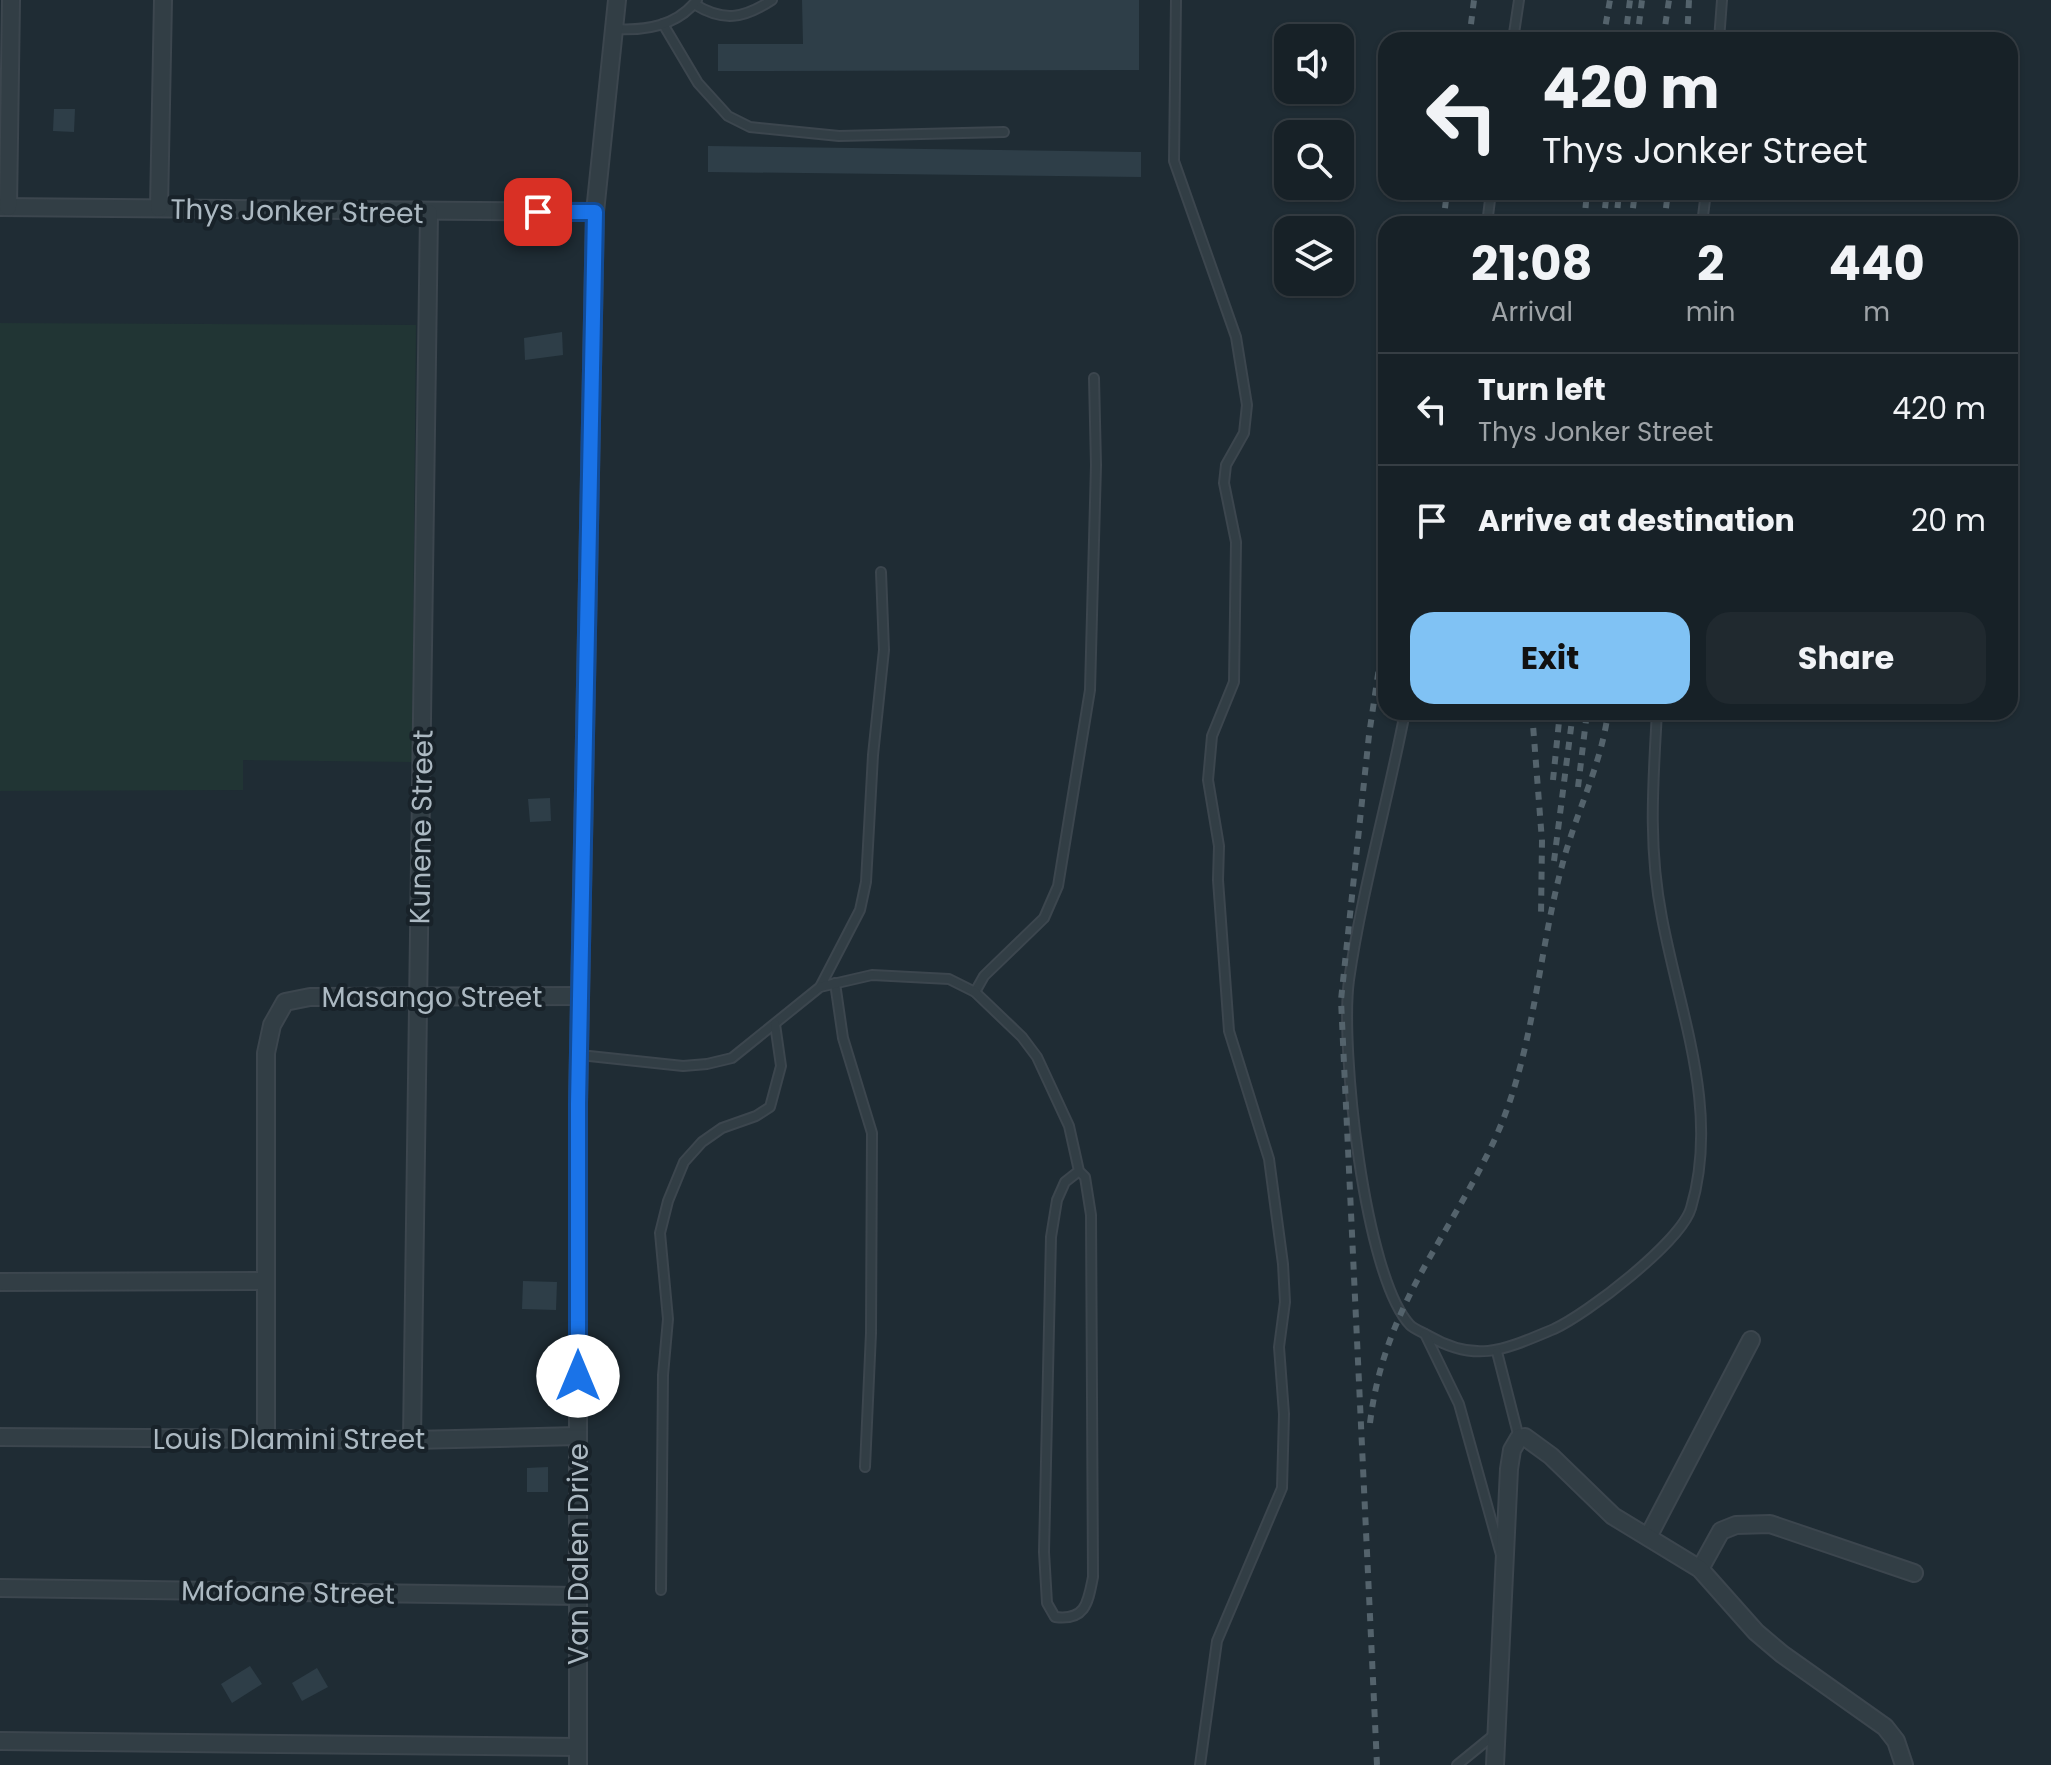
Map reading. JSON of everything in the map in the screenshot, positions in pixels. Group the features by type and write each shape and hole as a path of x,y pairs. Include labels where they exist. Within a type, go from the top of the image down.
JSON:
{"street":[{"path":"4,207 11,0"},
{"path":"159,208 163,0"},
{"name":"Van Dalen Drive","path":"578,1765 579,1055 595,212 617,0"},
{"name":"Thys Jonker Street","path":"4,207 429,213 595,212"},
{"name":"Kunene Street","path":"412,1440 429,213"},
{"name":"Masango Street","path":"264,1281 266,1053 272,1025 285,1002 310,997 419,999 580,996"},
{"path":"0,1282 264,1281 266,1439"},
{"path":"1648,1537 1751,1340"},
{"name":"Louis Dlamini Street","path":"0,1437 412,1440 578,1436"},
{"path":"1495,1765 1509,1469 1512,1450 1519,1438 1533,1441 1596,1502 1700,1569 1782,1654 1885,1727 1896,1741 1904,1765"},
{"path":"1700,1569 1721,1531 1736,1525 1770,1524 1914,1573"},
{"name":"Mafoane Street","path":"0,1588 577,1596"},
{"path":"0,1741 578,1747"}],"lane":[{"path":"613,29 635,30 663,24 686,14 696,2 714,17 730,18 772,0"},
{"path":"1176,0 1173,147 1183,194 1211,261 1236,337 1247,405 1244,433 1226,465 1224,483 1236,542 1234,682 1212,736 1208,780 1219,846 1218,880 1229,1031 1269,1159 1285,1302 1279,1347 1284,1414 1282,1488 1217,1641 1200,1765"},
{"path":"1514,32 1519,0"},
{"path":"1720,32 1722,0"},
{"path":"663,24 698,83 728,116 750,127 839,136 1004,132"},
{"path":"975,992 984,976 1044,918 1058,886 1090,690 1090,586 1096,465 1094,378"},
{"path":"579,1055 683,1066 732,1058 820,987 860,910 866,882 873,755 884,650 881,572"},
{"path":"1403,720 1349,982 1347,1051 1357,1150 1372,1225 1391,1289 1410,1325 1453,1349 1497,1352 1560,1326 1615,1289 1661,1248 1690,1213 1700,1161 1703,1103 1661,916 1650,833 1657,720"},
{"path":"820,987 872,975 949,979 975,992 1022,1037 1037,1057 1069,1126 1079,1171 1085,1177 1091,1215 1095,1527 1093,1577 1087,1608 1077,1617 1066,1619 1055,1617 1047,1603 1044,1552 1046,1355 1051,1237 1057,1200 1065,1182 1079,1171"},
{"path":"835,983 846,1051 872,1133 871,1333 865,1467"},
{"path":"661,1590 663,1375 668,1319 660,1233 668,1201 684,1162 702,1142 722,1128 756,1116 770,1107 781,1066 775,1024"},
{"path":"1424,1333 1459,1404 1504,1565"},
{"path":"1497,1352 1519,1438"},
{"path":"1457,1765 1495,1734"}],"green space":[{"path":"0,323 416,325 412,762 243,760 243,790 0,791"}],"building":[{"path":"802,0 1139,0 1139,70 718,71 718,44 803,44"},
{"path":"54,109 75,109 74,132 53,131"},
{"path":"708,146 1141,152 1141,177 708,172"},
{"path":"562,332 563,355 525,360 524,338"},
{"path":"550,798 551,821 530,822 528,799"},
{"path":"523,1281 557,1282 556,1310 522,1309"},
{"path":"548,1467 548,1492 527,1492 527,1468"},
{"path":"250,1666 262,1684 232,1703 221,1684"},
{"path":"317,1668 328,1687 302,1701 292,1683"}],"railway":[{"path":"1470,32 1474,0"},
{"path":"1604,32 1610,0"},
{"path":"1626,32 1630,0"},
{"path":"1638,32 1642,0"},
{"path":"1664,32 1669,0"},
{"path":"1687,32 1689,0"},
{"path":"1444,216 1446,200"},
{"path":"1585,216 1586,200"},
{"path":"1604,216 1606,200"},
{"path":"1617,216 1618,200"},
{"path":"1632,216 1634,200"},
{"path":"1665,216 1667,200"},
{"path":"1377,1765 1341,1000 1378,675"},
{"path":"1533,720 1542,841 1541,916"},
{"path":"1553,780 1559,720"},
{"path":"1554,861 1572,720"},
{"path":"1578,787 1586,720"},
{"path":"1370,1423 1377,1382 1403,1310 1475,1179 1507,1109 1527,1040 1554,897 1568,844 1595,769 1607,720"}],"route":[{"path":"538,212 595,212 578,1104 578,1376"}]}
